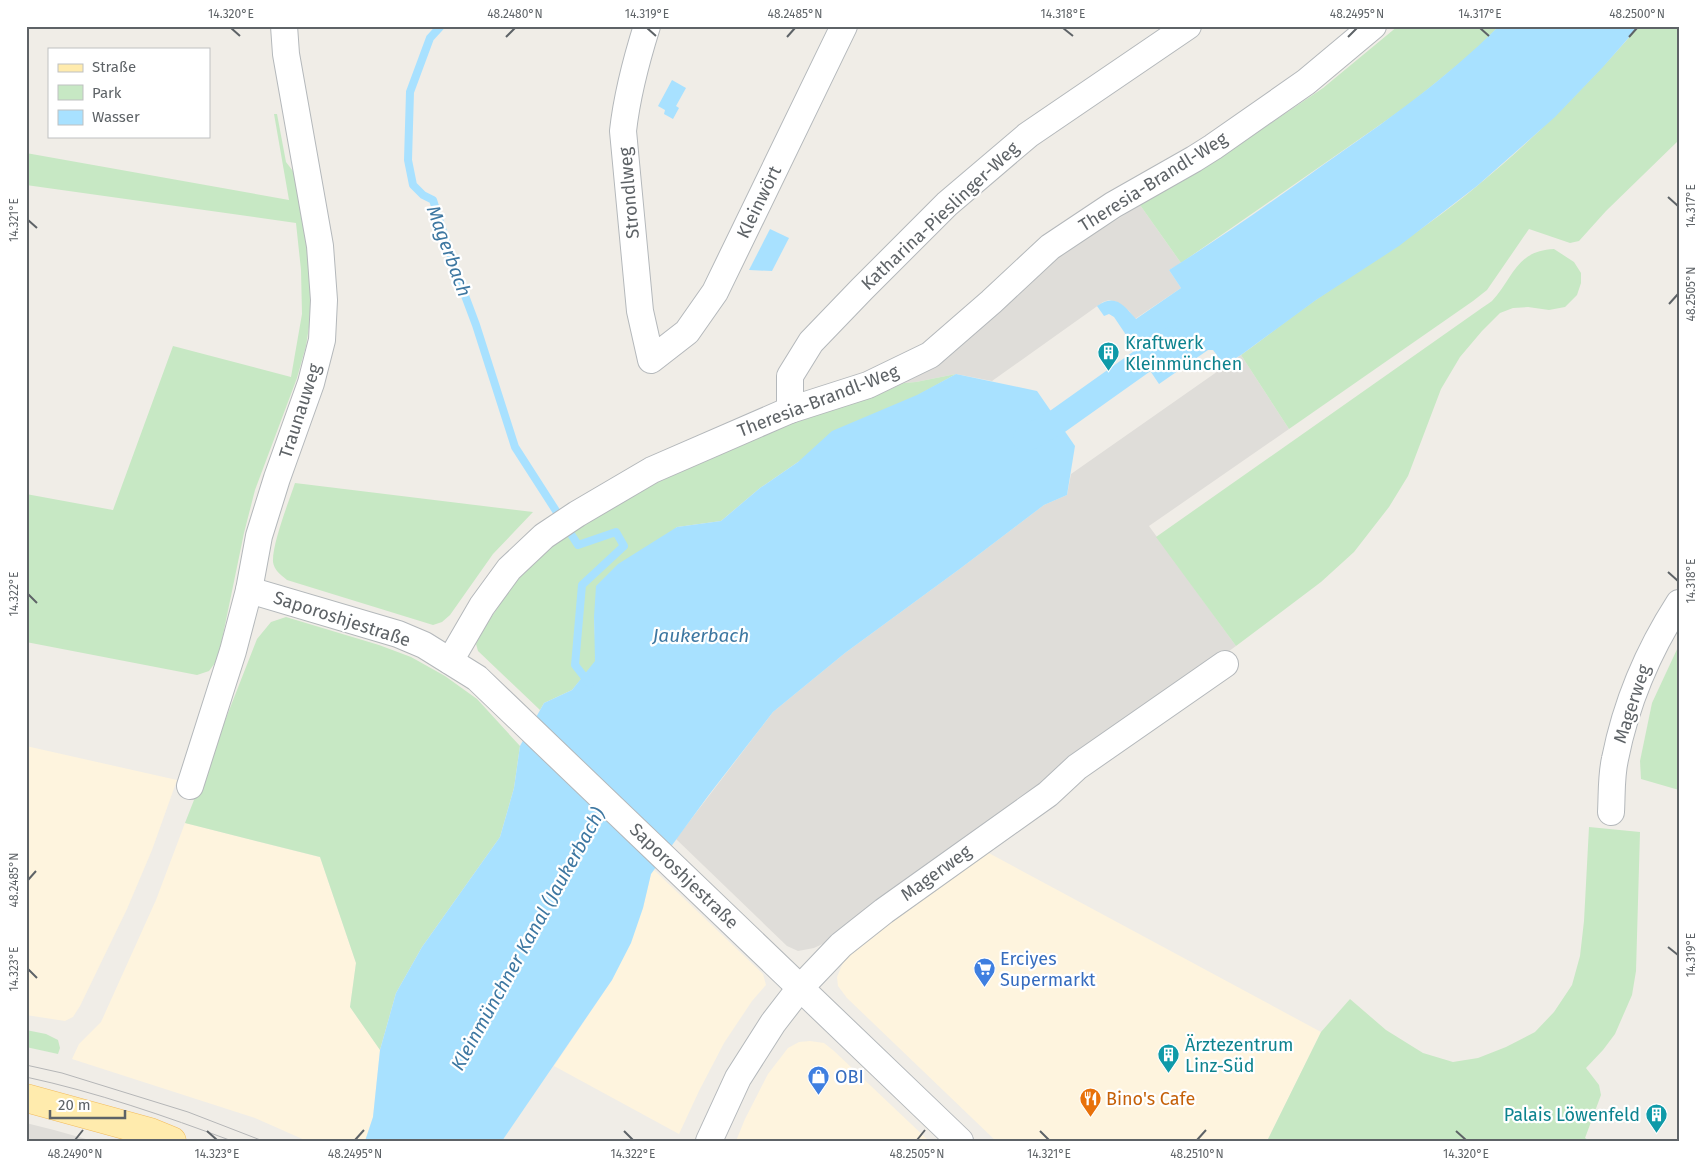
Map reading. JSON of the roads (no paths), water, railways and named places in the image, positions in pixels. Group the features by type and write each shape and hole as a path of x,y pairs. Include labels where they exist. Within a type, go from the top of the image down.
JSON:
{"main road":[{"path":"26,1098 150,1132 172,1141"}],"street":[{"name":"Traunauweg","path":"190,786 233,651 249,590 259,536 277,478 311,383 322,340 324,300 320,246 286,54 284,26"},
{"name":"Strondlweg","path":"647,26 626,103 623,131 640,311 651,360"},
{"name":"Kleinwört","path":"651,360 687,332 715,292 844,26"},
{"name":"Katharina-Pieslinger-Weg","path":"790,410 790,376 812,342 946,204 1028,135 1188,26"},
{"name":"Theresia-Brandl-Weg","path":"450,661 482,606 509,569 544,536 652,470 790,410 868,385 930,355 1050,247 1113,205 1194,159 1213,146 1306,82 1373,26"},
{"name":"Saporoshjestraße","path":"249,590 398,634 424,646 477,678 960,1141"},
{"name":"Magerweg","path":"1611,812 1614,760 1626,714 1640,672 1679,604"},
{"name":"Magerweg","path":"709,1141 738,1078 773,1023 800,988 842,945 884,911 1048,794 1076,768 1225,664"}],"water":[{"path":"1499,26 1639,26 1555,117 1477,186 1399,246 1316,300 1241,355 1224,365 1213,350 1208,350 1159,384 1114,317 1109,314 1104,316 1097,306 1104,302 1115,301 1136,319 1181,288 1169,270 1247,219 1392,116 1458,64"},
{"path":"672,80 686,88 676,106 679,108 673,119 664,114 665,110 658,106"},
{"path":"770,229 789,238 772,271 749,270"},
{"name":"Jaukerbach","path":"956,374 1037,391 1075,446 1067,495 1044,505 845,653 773,712 651,874 643,908 631,943 612,980 502,1141 365,1141 373,1117 380,1050 396,993 422,947 500,837 514,788 520,746 544,703 572,690 595,661 594,617 596,586 618,564 677,527 721,521 760,488 798,462 832,431 917,395"}],"waterway":[{"name":"Magerbach","path":"441,26 430,38 410,92 408,160 413,185 423,195 433,200 515,447 578,545 616,532 624,546 582,585 575,665 590,684"},
{"name":"Kleinmünchner Kanal (Jaukerbach)","path":"1026,439 1058,421 1172,340"}],"tram line":[{"path":"26,1065 62,1073 188,1112 263,1141"},
{"path":"26,1077 130,1105 232,1141"}],"place":[{"name":"Kraftwerk Kleinmünchen","path":"1109,372"},
{"name":"Erciyes Supermarkt","path":"984,988"},
{"name":"Ärztezentrum Linz-Süd","path":"1169,1074"},
{"name":"OBI","path":"819,1096"},
{"name":"Bino's Cafe","path":"1090,1118"},
{"name":"Palais Löwenfeld","path":"1656,1134"}]}
